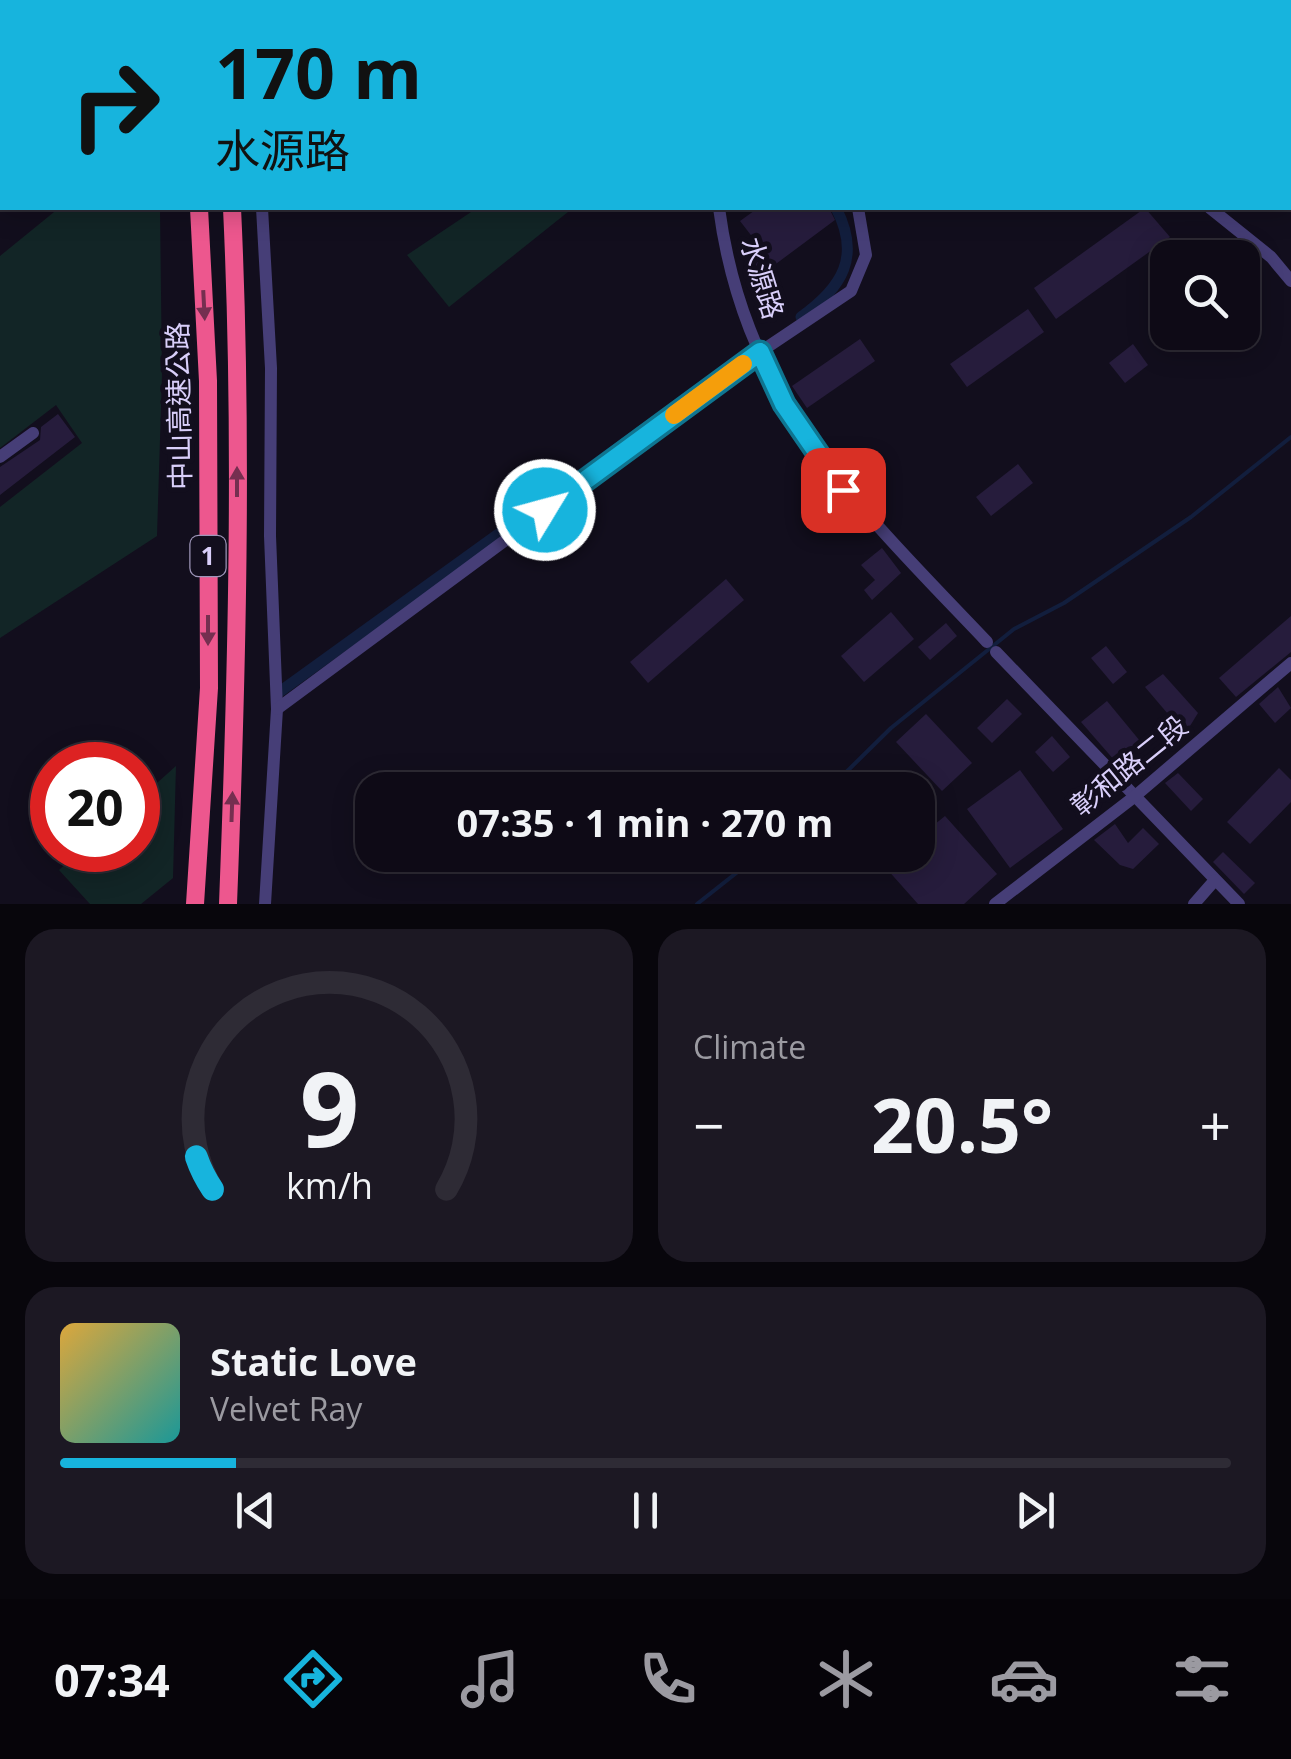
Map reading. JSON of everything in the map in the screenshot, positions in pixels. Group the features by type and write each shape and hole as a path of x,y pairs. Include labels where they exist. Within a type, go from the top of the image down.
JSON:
{"highway":[{"name":"中山高速公路","path":"195,904 209,688 208,381 200,210"},
{"name":"中山高速公路","path":"228,904 236,679 237,368 232,210"}],"street":[{"path":"262,210 270,368 277,709 265,904"},
{"name":"水源路","path":"719,210 725,255 760,352 784,404 843,490 1239,904"},
{"path":"277,709 760,352 851,291 866,255 858,210"},
{"path":"1212,210 1271,257 1291,281"},
{"path":"0,458 33,433"},
{"name":"彰和路二段","path":"995,904 1134,797 1291,663"},
{"path":"1194,904 1215,880"}],"green space":[{"path":"57,210 160,210 162,375 157,536 0,638 0,507 82,443 56,405 0,448 0,256"},
{"path":"474,210 570,210 449,307 407,255"},
{"path":"176,766 173,878 141,904 90,904 61,872 160,872 160,780"}],"building":[{"path":"755,210 830,210 835,220 761,275 744,252 757,243 740,221"},
{"path":"1147,210 1170,237 1150,240 1150,251 1056,319 1034,288"},
{"path":"1028,309 1044,332 967,387 950,364"},
{"path":"860,339 875,361 807,408 792,386"},
{"path":"1133,344 1148,365 1125,383 1109,363"},
{"path":"58,414 75,437 0,495 0,467 40,440 41,427"},
{"path":"1018,464 1033,483 991,516 976,497"},
{"path":"882,548 901,573 872,600 864,590 875,580 861,565"},
{"path":"726,579 744,600 648,683 630,662"},
{"path":"891,612 914,639 864,682 841,656"},
{"path":"1291,616 1291,652 1236,697 1219,678"},
{"path":"946,623 957,636 930,660 918,647"},
{"path":"1106,646 1127,672 1113,684 1091,658"},
{"path":"1163,674 1198,713 1185,734 1145,687"},
{"path":"1278,687 1291,708 1275,723 1259,704"},
{"path":"1007,699 1022,714 992,743 977,728"},
{"path":"1107,701 1140,741 1115,761 1081,722"},
{"path":"926,714 972,763 942,791 935,784 935,772 924,772 896,742"},
{"path":"1052,736 1070,757 1053,772 1035,752"},
{"path":"1279,768 1291,780 1291,802 1250,844 1227,822"},
{"path":"1020,770 1063,829 1010,868 967,809"},
{"path":"1178,773 1203,799 1191,811 1165,783"},
{"path":"945,816 997,874 964,904 918,904 890,872 935,872 935,824"},
{"path":"1115,824 1128,843 1143,828 1159,844 1133,869 1120,865 1094,840"},
{"path":"1223,852 1255,883 1244,894 1213,862"}],"waterway":[{"path":"801,317 828,294 844,269 847,241 837,210"},
{"path":"278,693 680,403"},
{"path":"846,772 891,728 1014,629 1064,603 1191,517 1291,437"},
{"path":"697,904 737,872"}],"slow traffic":[{"path":"674,415 743,364"}],"route":[{"path":"545,510 760,352 784,404 843,490"}]}
